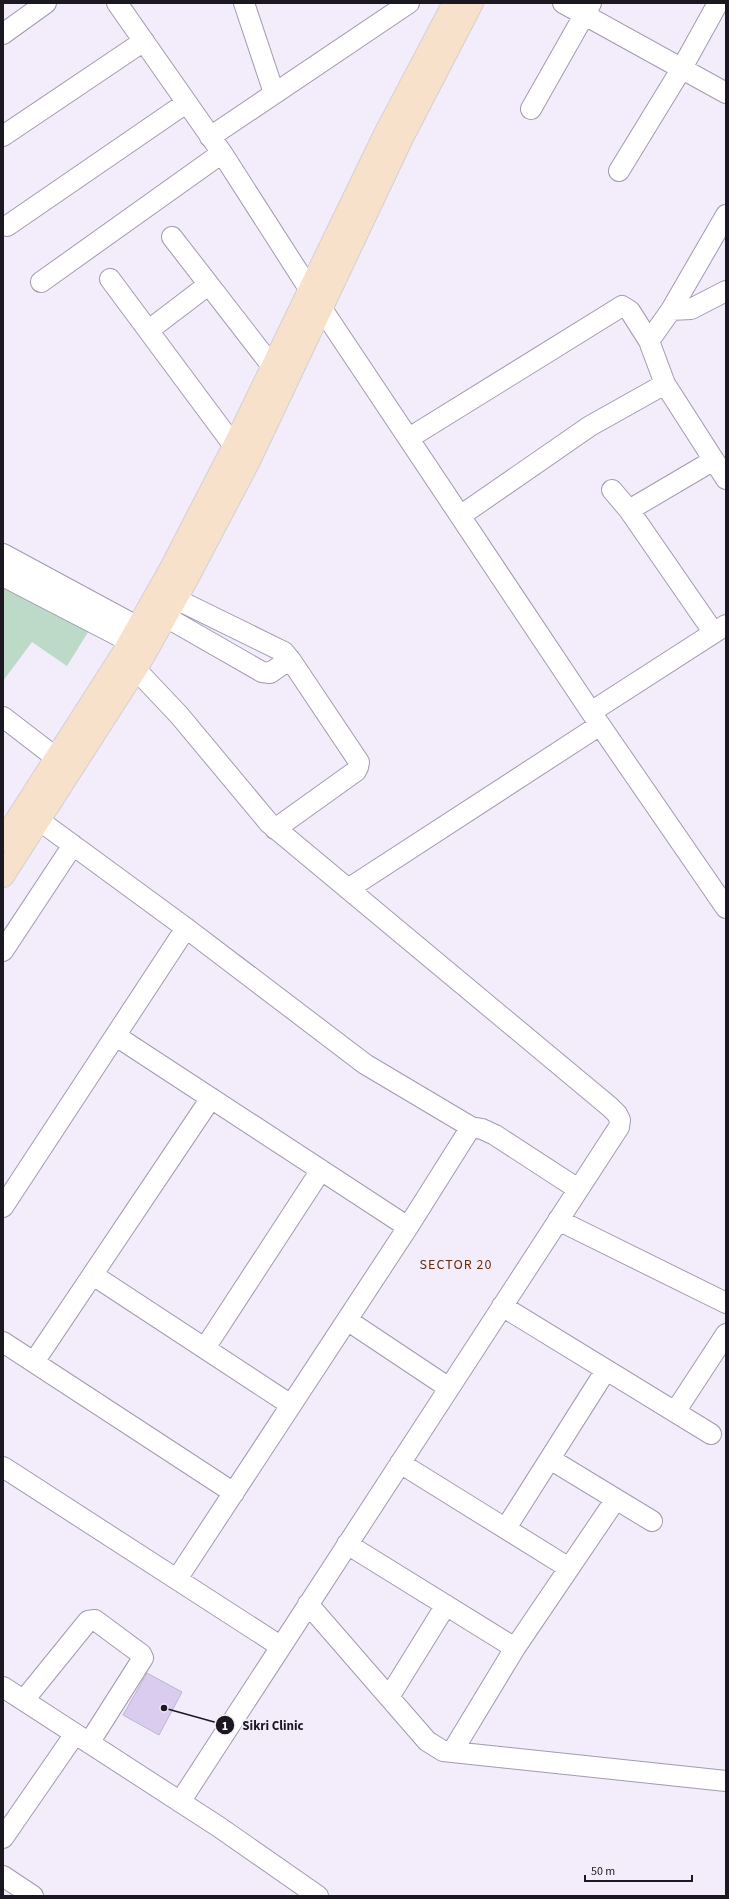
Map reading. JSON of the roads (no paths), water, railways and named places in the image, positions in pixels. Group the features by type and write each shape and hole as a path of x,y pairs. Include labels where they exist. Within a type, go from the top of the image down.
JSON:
{"main road":[{"path":"3,876 31,815 63,763 138,647 171,608 248,463 310,289 386,134 454,3"},
{"path":"138,647 170,570 234,446 322,309 402,138 472,3"},
{"path":"3,841 31,815"}],"street":[{"path":"3,34 46,3"},
{"path":"117,3 222,153 322,309 595,719 724,902"},
{"path":"244,3 274,93"},
{"path":"563,3 588,9 682,68 726,93"},
{"path":"619,171 682,68 718,3"},
{"path":"210,137 399,6"},
{"path":"531,109 588,9"},
{"path":"3,136 144,41"},
{"path":"7,226 186,102"},
{"path":"41,282 222,153"},
{"path":"649,341 671,310 726,215"},
{"path":"172,237 208,286 279,375"},
{"path":"110,279 234,446"},
{"path":"149,330 208,286"},
{"path":"671,310 691,309 726,291"},
{"path":"409,438 618,307 627,307 649,341 665,384 726,479"},
{"path":"460,516 590,426 665,384"},
{"path":"629,510 714,460"},
{"path":"348,889 595,719 720,629 612,490"},
{"path":"3,554 138,647 179,714 268,823 617,1114 620,1120 619,1127 280,1646 180,1802"},
{"path":"3,576 138,647"},
{"path":"171,608 281,650 290,659 359,764 356,771 275,829"},
{"path":"171,608 262,672 270,673 290,659"},
{"path":"6,727 63,763"},
{"path":"31,815 186,928 366,1064 471,1126 495,1135 578,1189"},
{"path":"3,951 73,845"},
{"path":"3,1207 186,928"},
{"path":"116,1036 408,1227"},
{"path":"34,1362 211,1098"},
{"path":"177,1580 408,1227 471,1126"},
{"path":"205,1348 321,1170"},
{"path":"558,1220 726,1303"},
{"path":"93,1275 292,1404"},
{"path":"502,1306 711,1434"},
{"path":"347,1320 449,1388"},
{"path":"675,1412 726,1334"},
{"path":"3,1342 234,1493"},
{"path":"506,1528 606,1370"},
{"path":"550,1459 652,1522"},
{"path":"400,1463 569,1568"},
{"path":"3,1467 280,1646"},
{"path":"452,1752 515,1648 616,1499"},
{"path":"347,1544 515,1648"},
{"path":"308,1604 427,1741 436,1748 452,1752 726,1781"},
{"path":"389,1697 446,1605"},
{"path":"3,1838 143,1658 141,1654 92,1619 88,1621 24,1700"},
{"path":"3,1687 180,1802 318,1896"},
{"path":"3,1876 33,1896"}],"place":[{"name":"Sikri Clinic","path":"164,1708"}],"district":[{"name":"SECTOR 20","path":"456,1265"}]}
